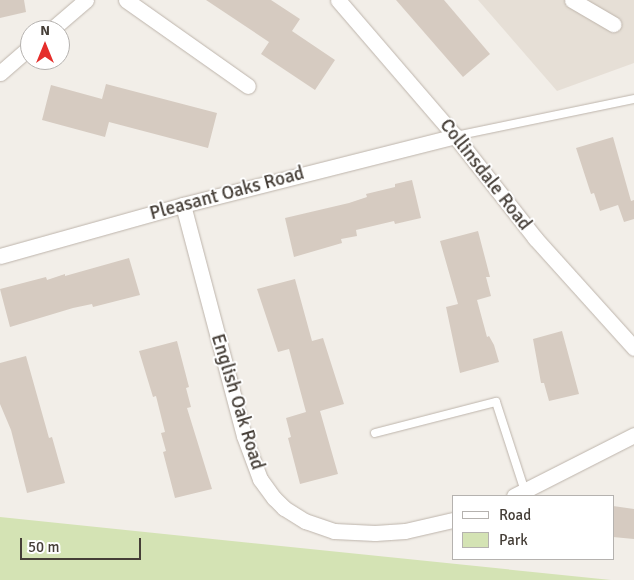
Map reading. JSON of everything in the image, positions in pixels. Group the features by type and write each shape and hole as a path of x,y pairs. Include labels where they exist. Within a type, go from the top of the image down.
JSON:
{"street":[{"path":"63,20 86,0"},
{"path":"126,0 248,86"},
{"name":"Collinsdale Road","path":"338,0 455,136 535,238 634,348"},
{"path":"572,0 613,24"},
{"path":"0,73 20,56"},
{"name":"Pleasant Oaks Road","path":"0,256 183,206 455,136"},
{"name":"English Oak Road","path":"183,206 244,436 260,479 274,498 284,508 305,521 334,531 375,534 406,531 452,520"},
{"path":"519,494 634,435"}],"lane":[{"path":"455,136 634,99"},
{"path":"375,433 496,402 519,494"}],"shaded area":[{"path":"478,0 634,0 634,63 557,91"}],"green space":[{"path":"0,517 611,580 0,580"}],"building":[{"path":"0,0 24,0 26,12 0,18"},
{"path":"206,0 271,0 300,19 292,31 335,60 315,90 261,54 269,42"},
{"path":"396,0 444,0 490,54 463,77"},
{"path":"106,84 217,113 208,148 109,122 105,137 42,120 51,85 102,99"},
{"path":"613,137 631,201 634,200 634,219 624,222 618,205 600,211 594,193 591,194 576,148"},
{"path":"412,180 421,218 395,224 394,221 356,230 357,236 341,239 342,243 294,257 285,218 349,203 367,197 366,194 395,187 395,184"},
{"path":"478,231 490,277 486,277 491,296 477,300 487,337 489,336 494,345 499,362 460,373 446,307 458,304 440,241"},
{"path":"129,258 140,295 93,307 92,304 73,308 10,327 0,289 46,277 47,280 65,274 65,276"},
{"path":"295,279 312,341 323,338 344,404 320,411 338,474 300,484 288,438 291,437 286,418 306,412 289,349 278,352 257,289"},
{"path":"562,331 579,394 549,401 544,383 541,383 533,339"},
{"path":"177,341 189,387 186,388 191,407 187,408 212,489 175,498 163,452 166,451 161,433 165,432 156,396 153,397 139,351"},
{"path":"26,356 49,438 52,437 65,483 27,493 11,430 0,404 0,363"},
{"path":"614,506 634,509 634,539 614,537"}]}
